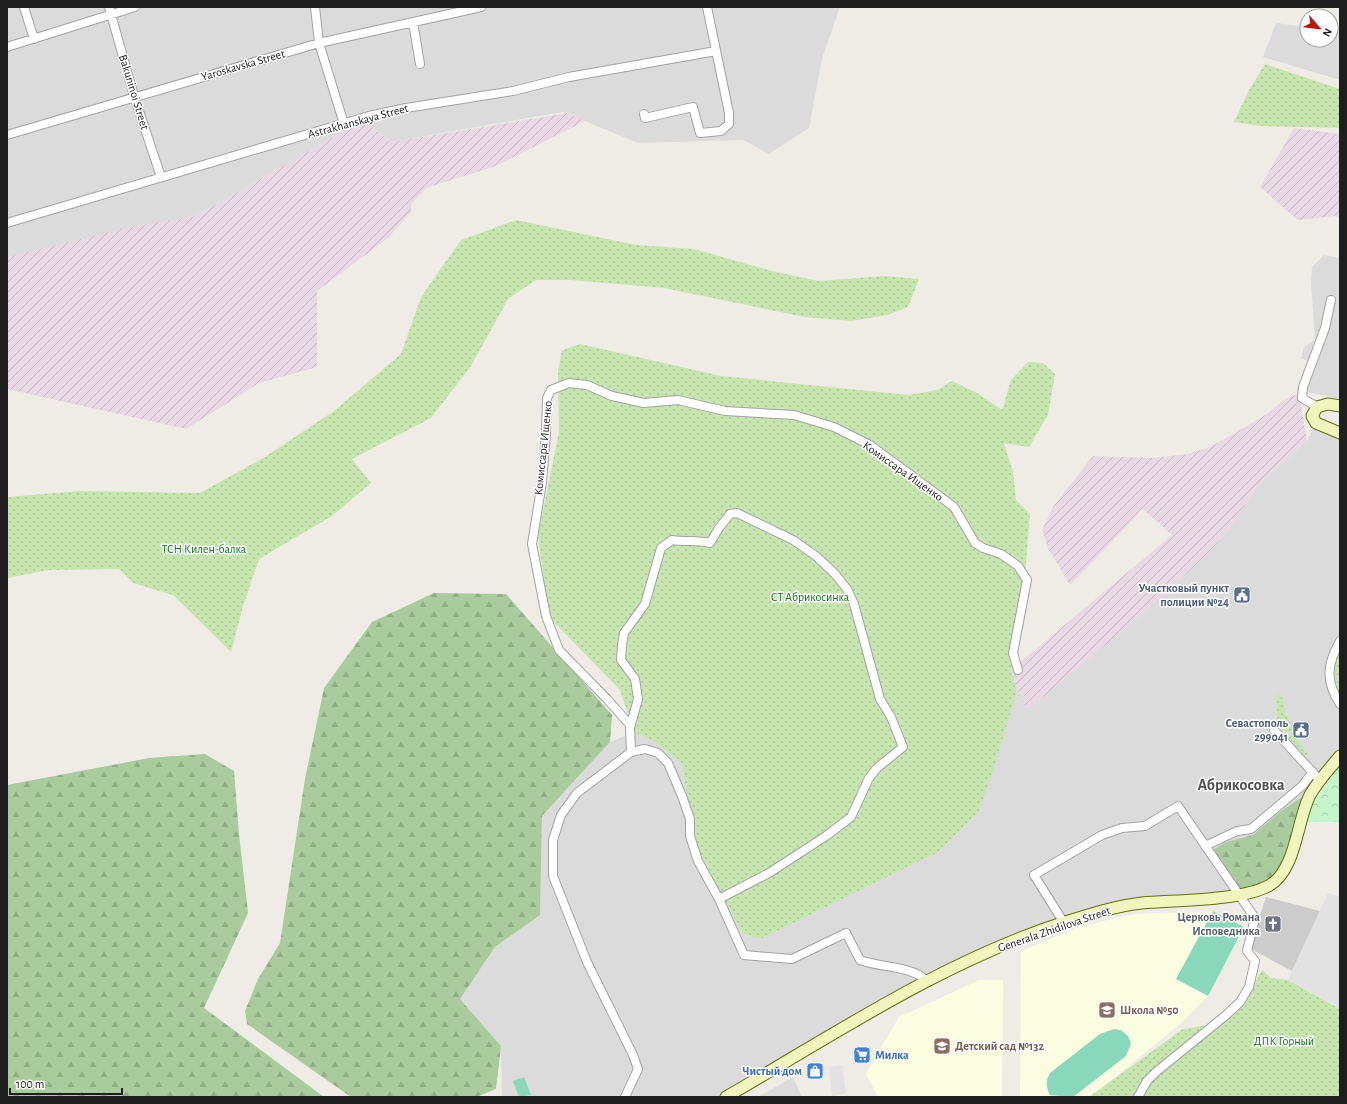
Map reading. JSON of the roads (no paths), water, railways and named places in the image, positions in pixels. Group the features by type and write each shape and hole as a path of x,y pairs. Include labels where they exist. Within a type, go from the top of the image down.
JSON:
{"main road":[{"path":"1340,406 1328,404 1314,412 1316,423 1340,433"},
{"name":"Generala Zhidilova Street","path":"726,1097 927,981 1007,943 1064,923 1117,907 1238,894 1269,885 1281,874 1289,860 1300,819 1311,794 1319,781 1340,756"}],"street":[{"path":"24,7 34,39"},
{"path":"7,47 34,39 110,10 135,7"},
{"path":"315,7 319,43 344,124"},
{"name":"Yaroskavska Street","path":"7,135 134,96 319,43 481,7"},
{"path":"644,114 645,118 693,107 700,133 710,134 721,131 729,124 729,113 707,7"},
{"name":"Bakuninoi Street","path":"110,10 134,96 161,177"},
{"path":"413,22 420,64"},
{"name":"Astrakhanskaya Street","path":"7,223 344,124 406,108 513,91 569,77 716,51"},
{"path":"1314,412 1302,398 1303,387 1325,328 1331,300"},
{"name":"Комиссара Ищенко","path":"630,725 559,650 546,616 532,544 542,482 547,398 551,390 569,383 587,385 612,396 644,403 678,400 725,411 794,415 834,428 870,445 954,507 975,543 983,548 1001,554 1018,566 1027,580 1013,653 1018,670"},
{"path":"631,752 629,738 630,725 638,699 635,679 621,660 620,653 624,633 645,604 655,565 662,548 666,544 672,540 686,542 697,540 710,543 730,514 737,513 793,540 816,556 835,574 847,589 854,604 880,699 891,717 903,747 877,768 869,778 851,817 826,836 769,873 718,899"},
{"path":"1340,641 1328,668 1333,692 1340,704"},
{"path":"1274,730 1313,772 1319,781"},
{"path":"625,1097 638,1070 633,1055 587,962 553,876 553,840 561,815 577,793 631,752 645,749 658,753 668,763 690,819 690,836 698,861 718,899 744,955 792,959 846,933 860,960 872,965 918,973 927,981"},
{"path":"1205,846 1238,831 1251,829 1302,786 1313,772"},
{"path":"1064,923 1034,875 1102,835 1122,828 1145,826 1178,806 1255,918 1247,951 1255,962 1249,987 1240,1002 1156,1072 1147,1081 1138,1097"}],"place":[{"name":"Участковый пункт полиции №24","path":"1242,595"},
{"name":"Севастополь 299041","path":"1301,730"},
{"name":"Церковь Романа Исповедника","path":"1273,924"},
{"name":"Школа №50","path":"1107,1010"},
{"name":"Детский сад №132","path":"942,1046"},
{"name":"Милка","path":"862,1055"},
{"name":"Чистый дом","path":"815,1071"}],"district":[{"name":"Абрикосовка","path":"1241,785"}],"park label":[{"name":"ТСН Килен-балка","path":"204,549"},
{"name":"СТ Абрикосинка","path":"810,597"},
{"name":"ДПК Горный","path":"1284,1041"}]}
